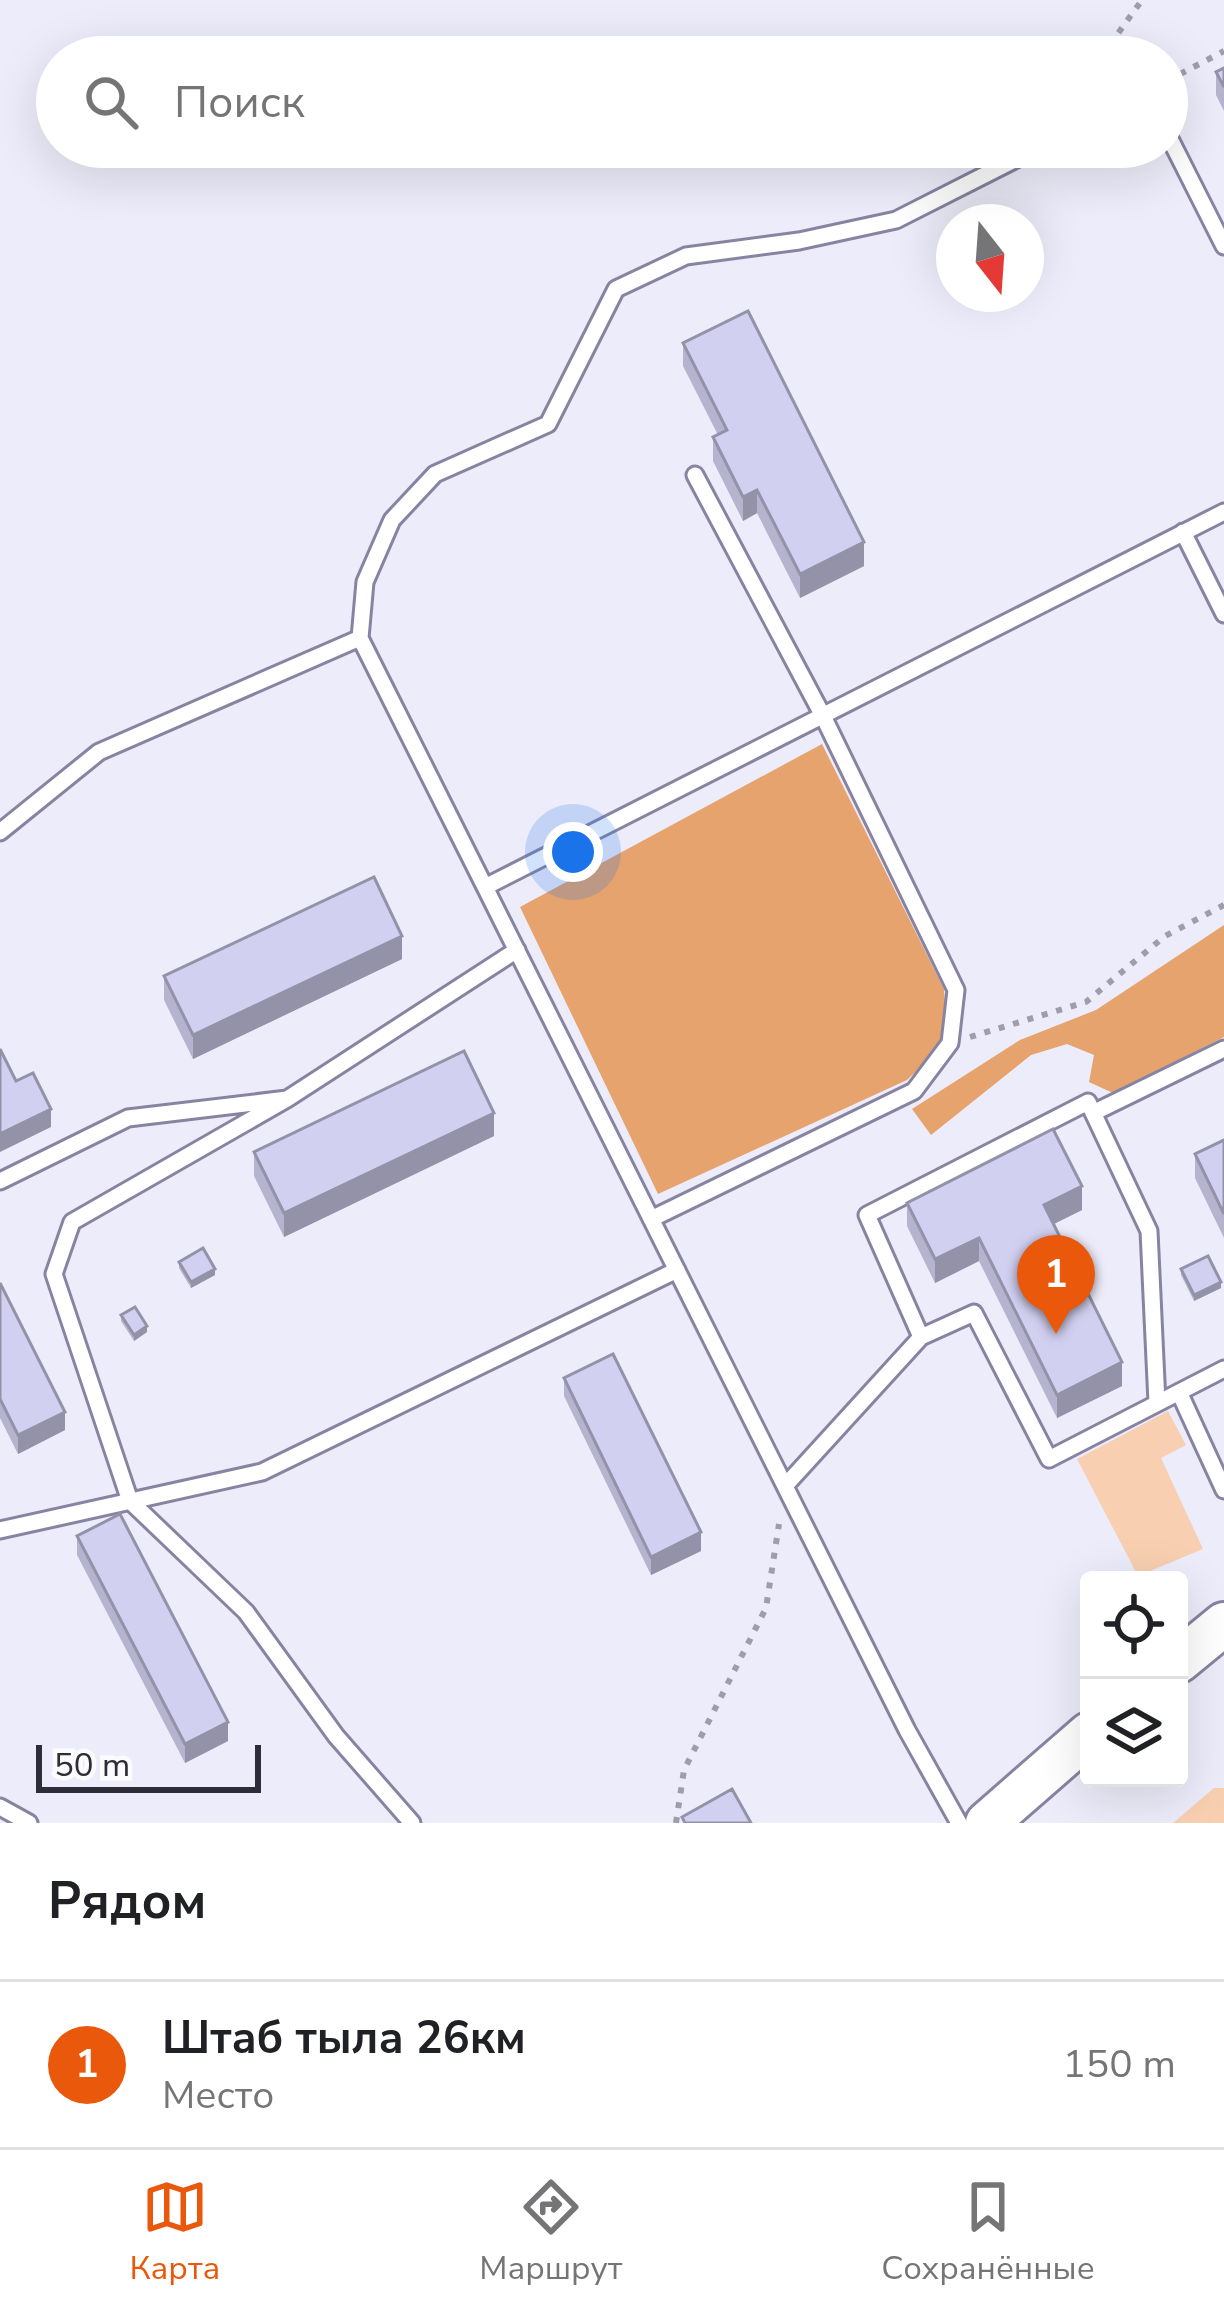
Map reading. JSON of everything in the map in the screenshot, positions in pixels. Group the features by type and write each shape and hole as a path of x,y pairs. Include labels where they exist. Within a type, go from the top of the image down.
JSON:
{"street":[{"path":"1188,1653 1224,1624"},
{"path":"987,1823 1080,1742"}],"lane":[{"path":"959,1823 907,1730 360,638 365,582 392,520 435,474 548,424 616,289 686,256 799,241 896,220 999,168"},
{"path":"1185,168 1224,246"},
{"path":"651,1219 914,1091 950,1042 956,990 823,716 695,475"},
{"path":"485,887 1224,512"},
{"path":"1184,532 1224,614"},
{"path":"0,832 100,752 360,638"},
{"path":"412,1823 335,1736 246,1612 130,1501 54,1274 72,1222 287,1099 517,950"},
{"path":"1094,1113 1224,1048"},
{"path":"0,1181 128,1118 287,1099"},
{"path":"921,1337 866,1214 1088,1102 1149,1231 1157,1403"},
{"path":"0,1530 262,1472 677,1270"},
{"path":"785,1486 921,1337 974,1313 1048,1459 1224,1369"},
{"path":"1179,1392 1224,1490"},
{"path":"0,1808 29,1823"}],"path":[{"path":"1117,36 1142,0"},
{"path":"1188,70 1224,51"},
{"path":"950,1042 1087,1002 1165,936 1224,904"},
{"path":"676,1823 684,1770 766,1608 785,1486"}],"shaded area":[{"path":"822,744 944,989 940,1040 907,1080 658,1194 520,907"},
{"path":"1224,925 1224,1037 1113,1093 1089,1082 1094,1055 1067,1044 1031,1055 931,1135 912,1109 1020,1040 1096,1010"},
{"path":"1168,1411 1186,1445 1161,1458 1203,1549 1150,1571 1135,1571 1077,1459"},
{"path":"1214,1788 1224,1788 1224,1823 1173,1823"}],"building":[{"path":"748,311 864,542 800,574 757,490 743,497 713,437 727,430 683,343"},
{"path":"374,877 402,936 193,1035 164,976"},
{"path":"0,1049 16,1081 33,1073 51,1109 0,1134"},
{"path":"464,1051 494,1113 284,1213 254,1152"},
{"path":"1053,1129 1082,1186 1044,1205 1122,1362 1057,1395 979,1238 935,1259 907,1203"},
{"path":"1224,1140 1224,1214 1195,1154"},
{"path":"203,1248 215,1269 191,1282 179,1262"},
{"path":"1208,1256 1221,1282 1194,1295 1181,1269"},
{"path":"0,1283 65,1412 18,1435 0,1399"},
{"path":"135,1307 147,1326 134,1335 121,1315"},
{"path":"613,1354 701,1532 651,1557 564,1378"},
{"path":"120,1514 228,1722 185,1744 77,1536"},
{"path":"732,1789 751,1823 685,1823 682,1817"}],"place":[{"name":"Штаб тыла 26км","path":"1056,1334"}]}
